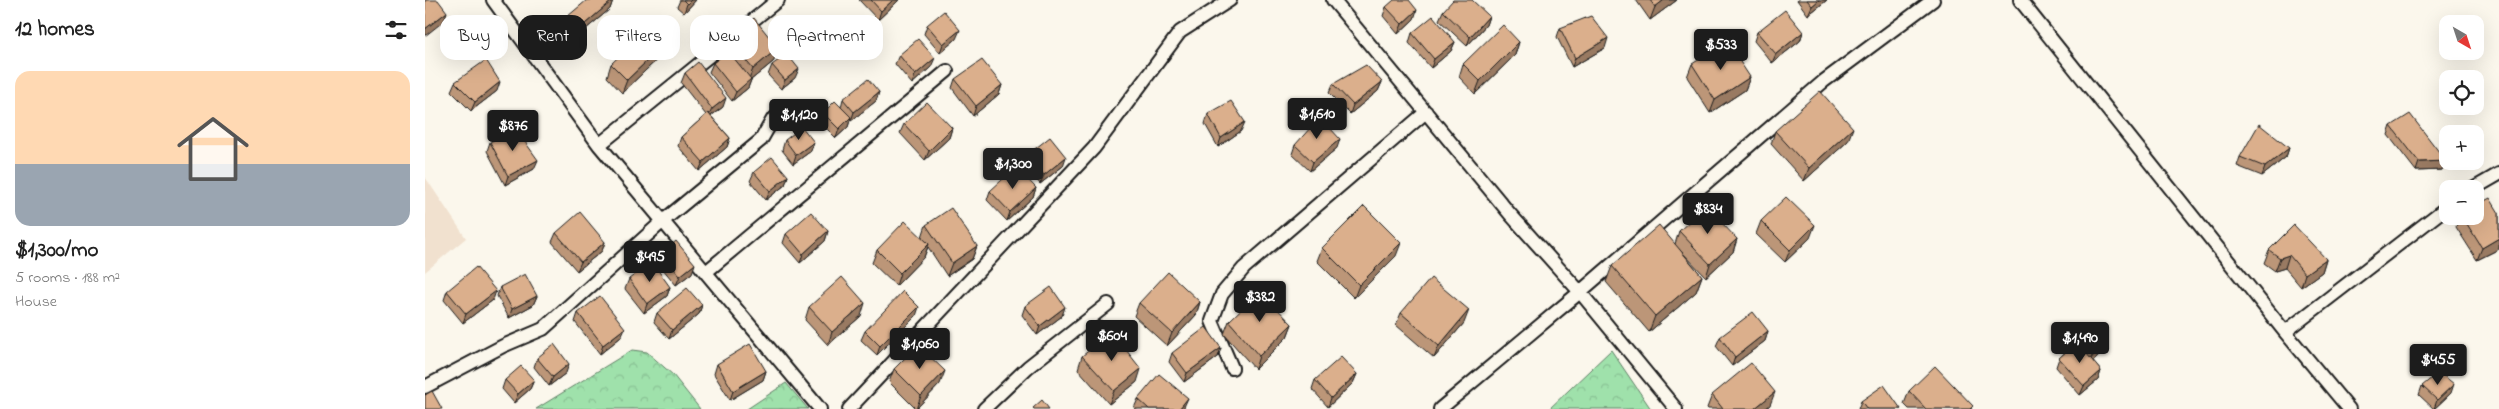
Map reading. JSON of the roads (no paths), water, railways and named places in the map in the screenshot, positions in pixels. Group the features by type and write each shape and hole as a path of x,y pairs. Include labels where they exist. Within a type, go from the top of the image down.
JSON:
{"street":[{"path":"493,0 599,145 821,409"},
{"path":"599,145 778,0"},
{"path":"849,409 1094,148 1180,32 1230,0"},
{"path":"1333,0 1510,214 1580,292 1677,409"},
{"path":"1440,409 1580,292 1824,81 1933,0"},
{"path":"2020,0 2285,332 2349,409"},
{"path":"706,272 947,71"},
{"path":"1232,368 1212,321 1222,294 1244,268 1426,112"},
{"path":"425,387 503,346 543,329 663,221 761,140 773,119"},
{"path":"2484,183 2499,174"},
{"path":"2285,332 2439,213"},
{"path":"984,409 1028,366 1108,304"}]}
